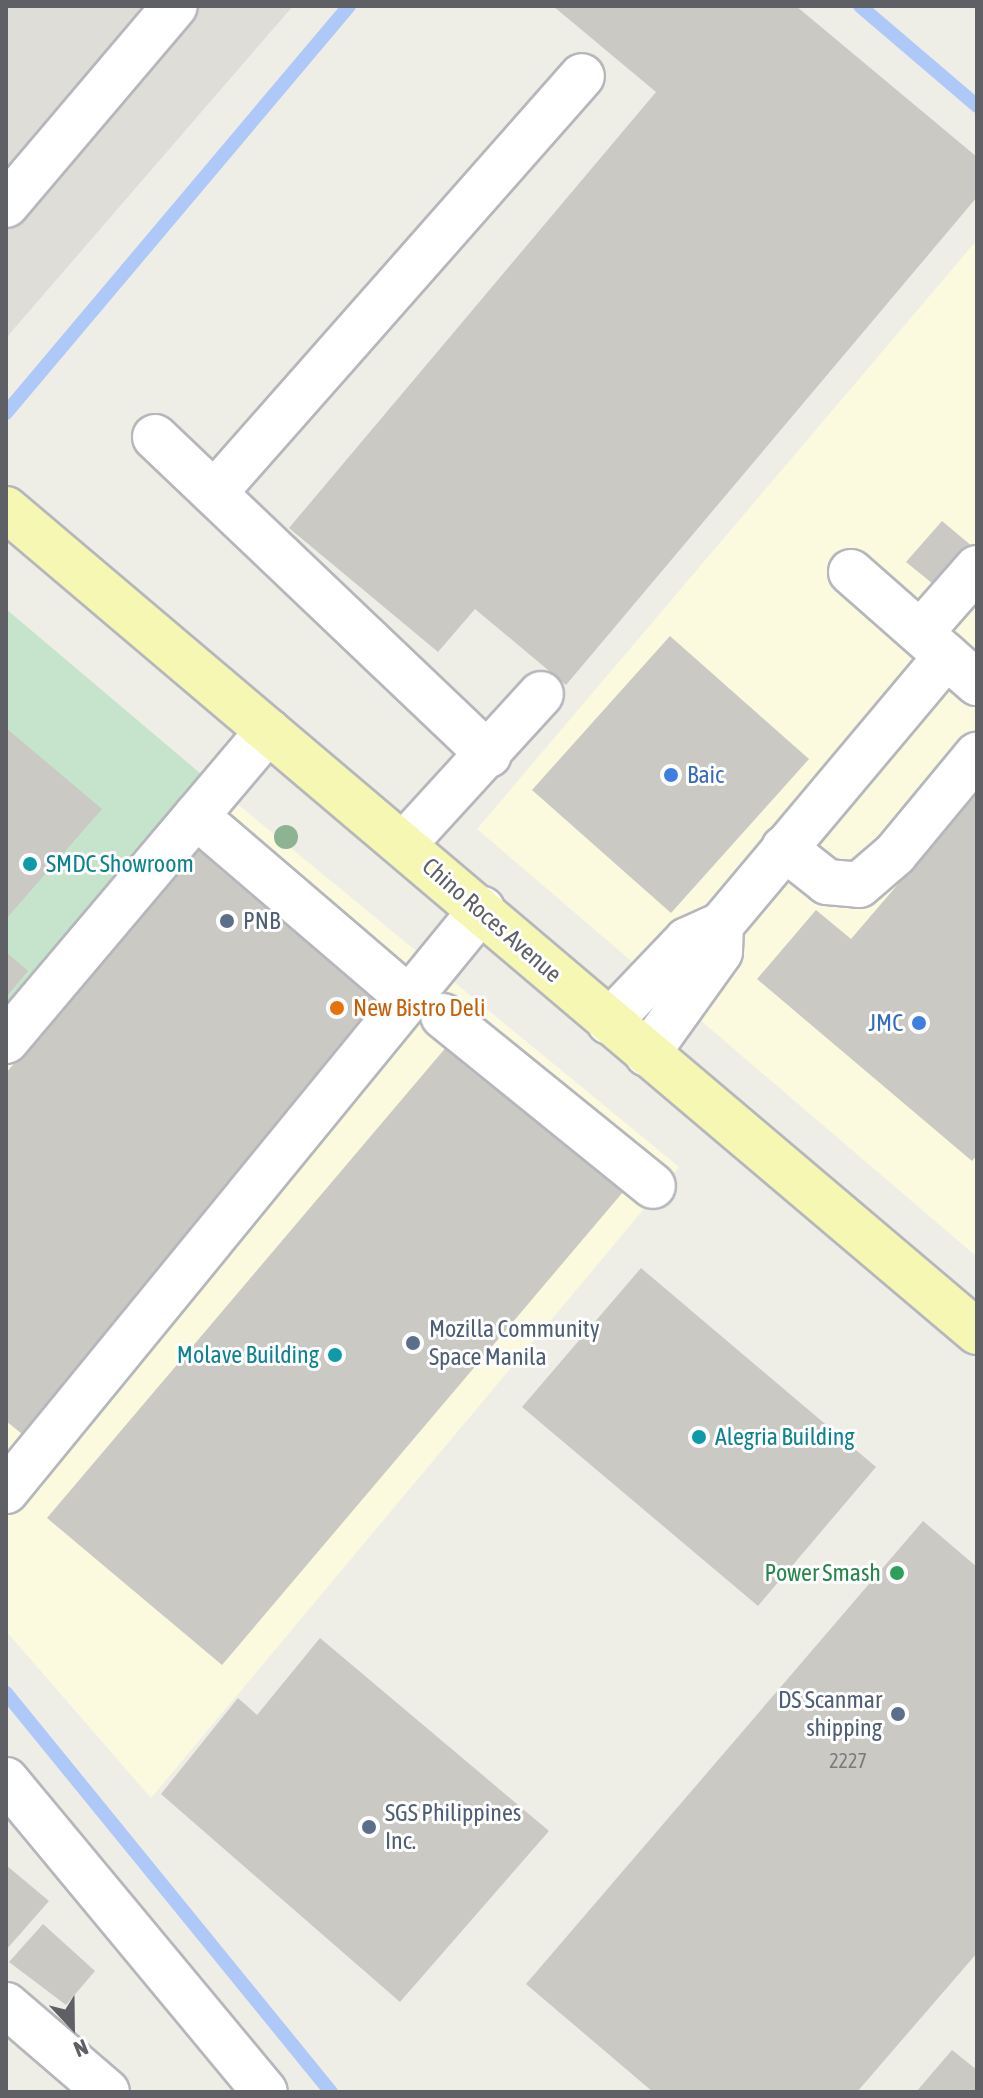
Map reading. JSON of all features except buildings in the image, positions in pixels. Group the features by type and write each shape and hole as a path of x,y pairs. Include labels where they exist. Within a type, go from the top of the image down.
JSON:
{"main road":[{"name":"Chino Roces Avenue","path":"6,509 482,909 609,1022 977,1332"}],"street":[{"path":"6,205 175,6"},
{"path":"216,491 582,76"},
{"path":"155,437 216,491 489,755"},
{"path":"609,1022 687,940 721,925 948,657 977,568"},
{"path":"851,572 948,657"},
{"path":"404,844 489,755 541,694"},
{"path":"6,1041 268,731"},
{"path":"784,848 827,882 859,885 895,854 977,755"},
{"path":"196,816 426,1007 653,1186"},
{"path":"6,1491 426,1007 482,909"},
{"path":"647,1054 720,952 721,925"},
{"path":"6,1780 265,2092"},
{"path":"6,2005 107,2092"}],"shaded area":[{"path":"6,6 293,6 6,338"},
{"path":"977,240 977,1257 477,829"},
{"path":"6,609 207,779 6,1025"},
{"path":"207,779 679,1167 151,1798 6,1631 6,1025"}],"waterway":[{"path":"6,413 349,6"},
{"path":"860,6 977,106"},
{"path":"6,1693 331,2092"}],"place":[{"name":"Baic","path":"671,775"},
{"name":"SMDC Showroom","path":"30,864"},
{"name":"PNB","path":"227,921"},
{"name":"New Bistro Deli","path":"337,1008"},
{"name":"JMC","path":"919,1023"},
{"name":"Mozilla Community Space Manila","path":"413,1343"},
{"name":"Molave Building","path":"335,1355"},
{"name":"Alegria Building","path":"699,1437"},
{"name":"Power Smash","path":"897,1573"},
{"name":"DS Scanmar shipping","path":"898,1714"},
{"name":"SGS Philippines Inc.","path":"369,1827"}]}
